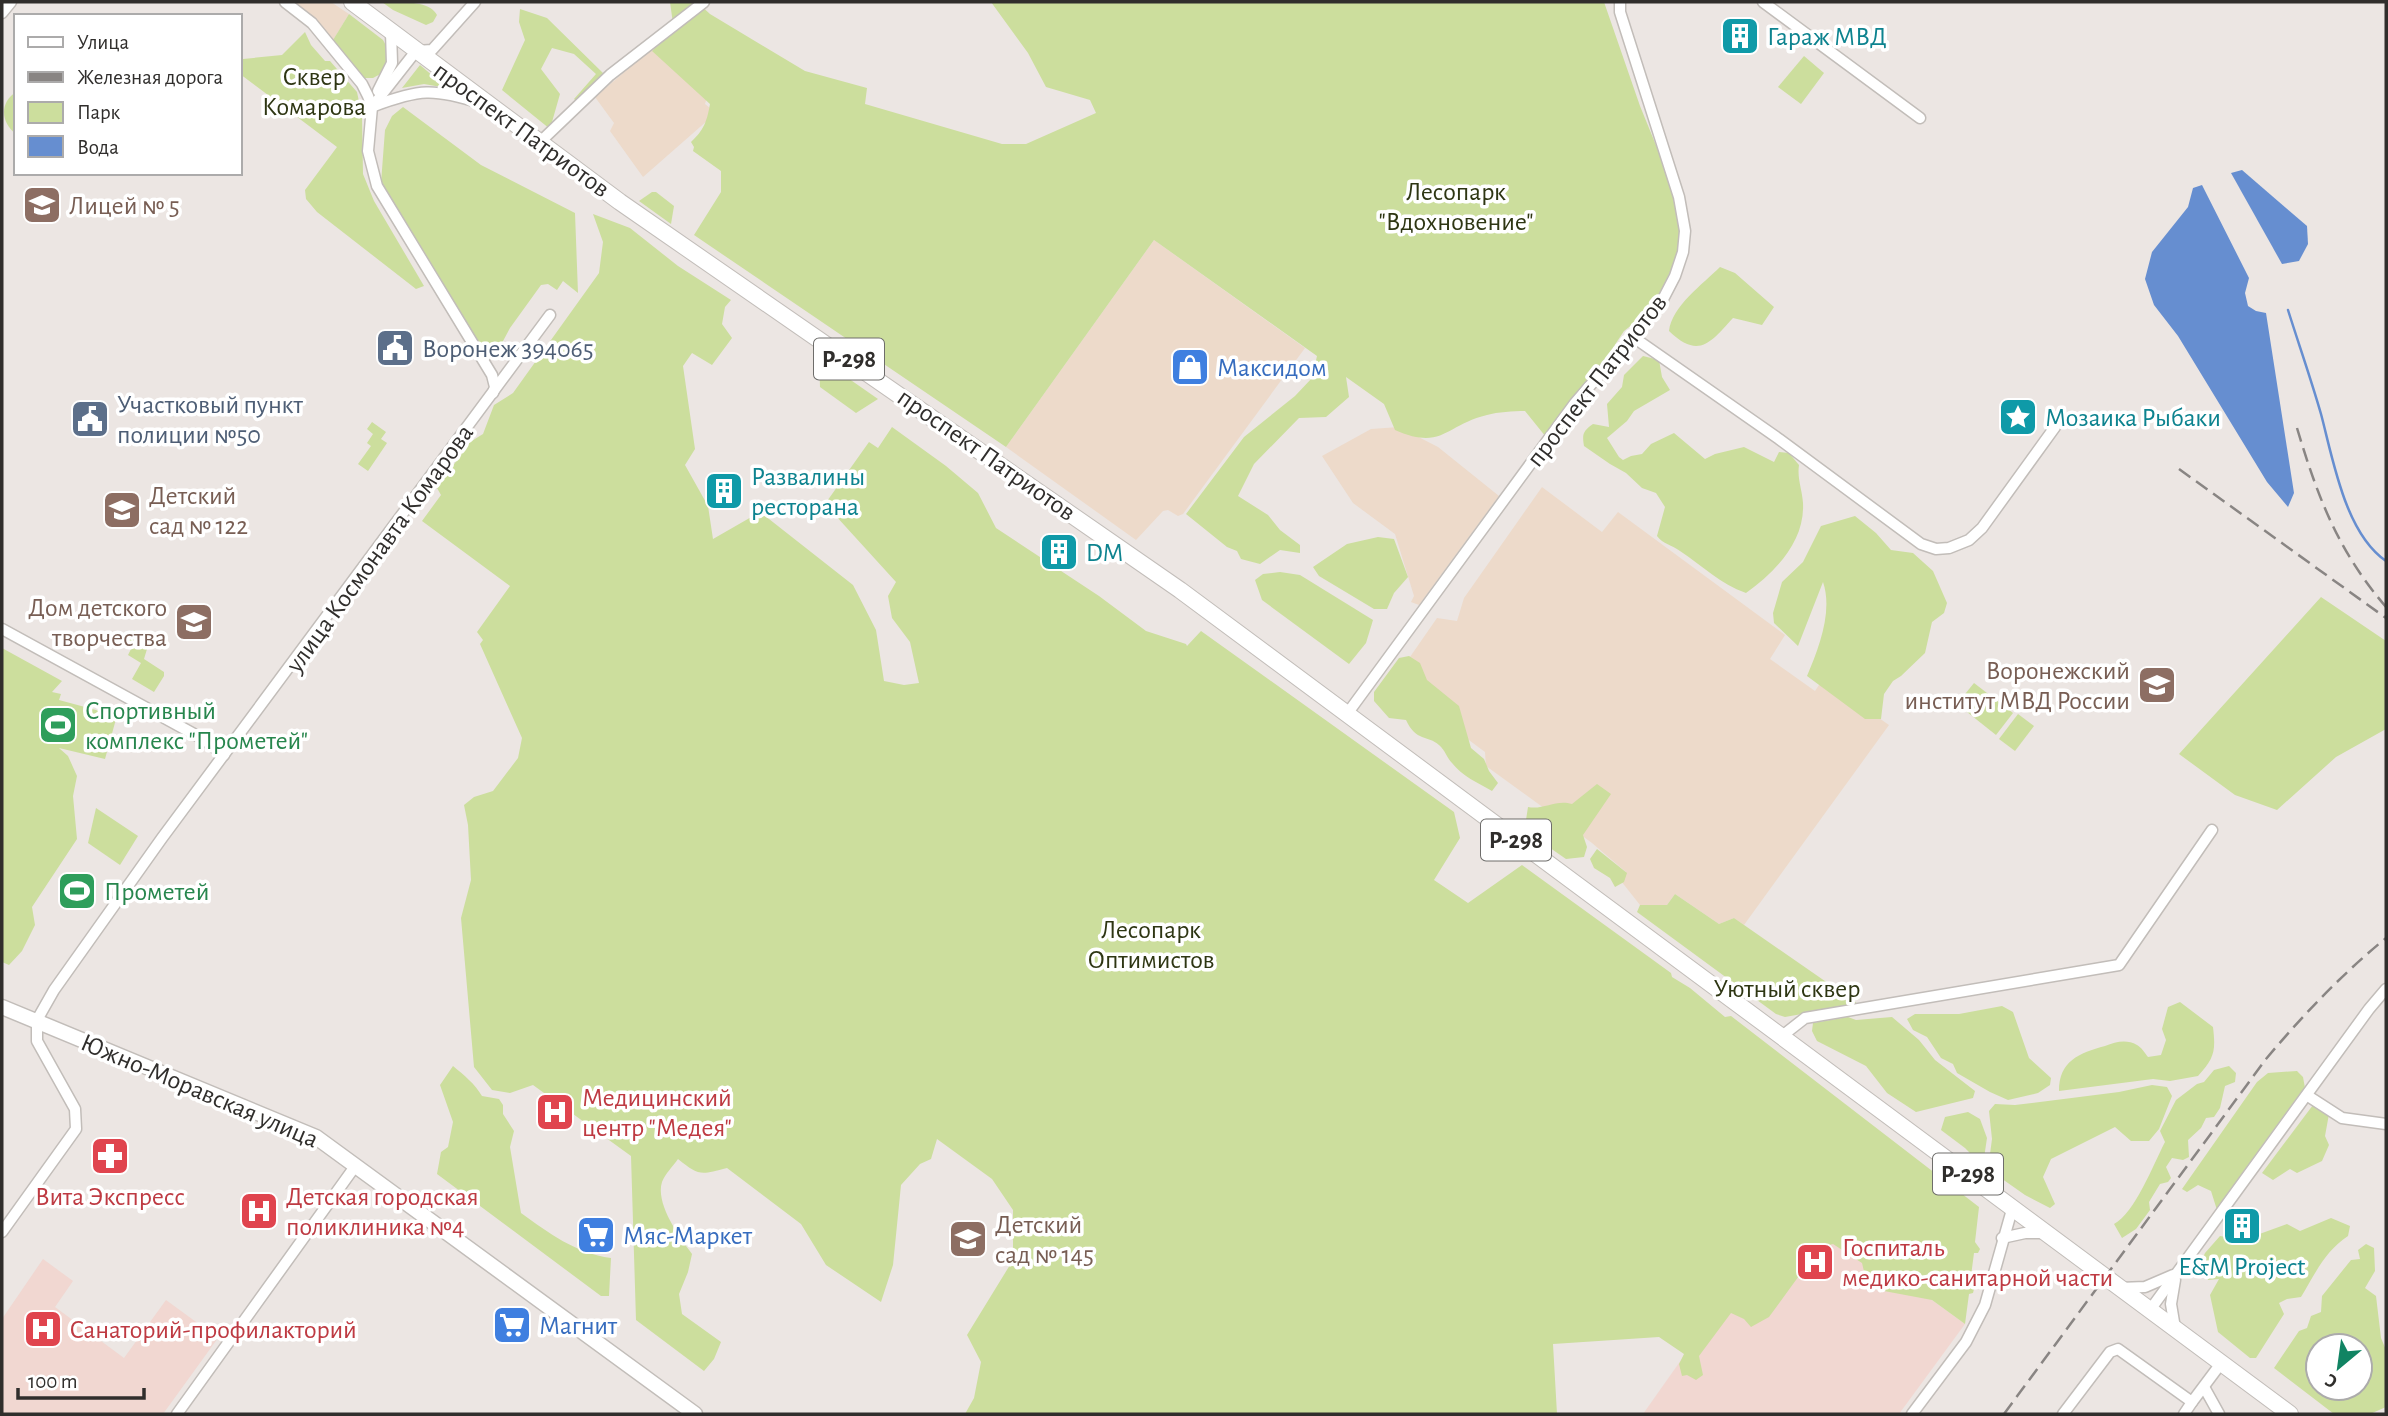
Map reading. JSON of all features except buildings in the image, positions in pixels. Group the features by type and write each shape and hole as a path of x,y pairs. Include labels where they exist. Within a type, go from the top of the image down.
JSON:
{"highway":[{"name":"проспект Патриотов","path":"352,2 620,202 1146,566 2150,1310"},
{"name":"Р-298","path":"2150,1310 2290,1414"}],"main road":[{"name":"Южно-Моравская улица","path":"2,1007 306,1132 356,1165 695,1414"}],"street":[{"path":"2,13 10,2"},
{"path":"285,2 312,23 362,84 372,107"},
{"path":"540,142 610,75 704,2"},
{"name":"проспект Патриотов","path":"1347,713 1575,403 1660,305 1675,276 1683,252 1685,231 1679,197 1620,12 1620,2"},
{"path":"1763,2 1920,118"},
{"path":"372,107 416,51 432,50 473,3"},
{"path":"391,32 392,63 372,107 368,151 377,186 492,375 495,387 493,393"},
{"path":"372,107 421,91 435,91 488,105"},
{"name":"улица Космонавта Комарова","path":"37,1020 54,990 224,755 550,315"},
{"path":"1633,337 1779,439 1921,544 1936,549 1950,548 1969,540 1982,528 2055,427"},
{"path":"2,629 202,739 224,755"},
{"path":"1782,1036 1805,1018 2119,964 2212,830"},
{"path":"2150,1310 2386,989"},
{"path":"2,1232 76,1129 75,1108 37,1041 37,1020"},
{"path":"2308,1096 2342,1118 2386,1124"},
{"path":"177,1414 356,1165"},
{"path":"1912,1414 1966,1342 1985,1305 2013,1206"},
{"path":"2002,1238 2025,1233 2049,1233"},
{"path":"2120,1288 2155,1284 2178,1271"},
{"path":"2175,1328 2171,1304 2178,1271"},
{"path":"2063,1414 2110,1352 2118,1349 2192,1402"},
{"path":"2184,1414 2222,1362"},
{"path":"2204,1387 2219,1414"}],"shaded area":[{"path":"289,2 331,2 349,14 333,40 318,24"},
{"path":"655,46 707,97 705,104 716,113 643,177 610,131 614,123 595,97"},
{"path":"1154,240 1305,348 1183,514 1178,516 1168,510 1163,511 1136,540 1006,447"},
{"path":"1399,427 1438,447 1499,496 1419,605 1411,602 1414,596 1395,534 1353,503 1322,456 1371,429"},
{"path":"1542,487 1602,532 1618,512 1785,635 1770,659 1815,691 1823,679 1889,725 1744,925 1734,918 1719,924 1675,894 1667,905 1640,905 1621,881 1626,872 1592,843 1486,766 1485,752 1450,726 1403,667 1437,618 1457,621 1464,598"},
{"name":"Госпиталь медико-санитарной части","path":"1794,1200 1965,1324 1899,1414 1643,1414"},
{"name":"Cанаторий-профилакторий","path":"43,1259 73,1281 55,1307 124,1358 166,1300 218,1338 163,1414 2,1414 2,1319"}],"green space":[{"path":"382,2 421,4 437,15 433,22 426,25"},
{"name":"Лесопарк \"Вдохновение\"","path":"670,2 697,2 710,14 805,71 867,88 865,104 1002,144 1026,144 1096,113 1090,100 1046,87 1028,53 991,2 1604,2 1640,106 1671,182 1680,221 1678,255 1661,291 1637,321 1624,331 1597,372 1546,437 1525,411 1473,419 1434,437 1411,436 1395,430 1384,404 1346,377 1349,397 1326,417 1299,418 1254,464 1238,496 1268,515 1280,530 1300,545 1300,553 1280,550 1260,564 1241,559 1237,551 1227,547 1186,514 1244,437 1295,396 1312,378 1317,356 1154,240 1006,447 694,235 721,192 721,171 693,151 691,142 704,125 710,104 652,51 674,31"},
{"path":"520,9 547,18 604,74 578,102 574,99 596,74 574,54 552,48 541,69 560,94 550,129 502,90 525,40 519,22"},
{"path":"349,14 383,40 391,55 386,71 373,78 361,78 333,40"},
{"name":"Сквер Комарова","path":"305,32 311,45 325,61 330,61 357,92 362,116 363,174 374,201 424,286 416,289 317,212 306,199 305,190 337,147 242,76 243,59 282,55"},
{"path":"1804,56 1824,73 1801,104 1778,87"},
{"path":"420,65 447,88 424,84 402,88"},
{"path":"14,94 14,132 7,124 4,112"},
{"path":"403,107 481,165 575,213 578,293 563,281 557,290 548,284 541,285 510,328 495,356 485,363 381,183 385,130 392,116"},
{"path":"656,192 674,206 671,224 639,201"},
{"name":"Лесопарк Оптимистов","path":"593,214 630,228 678,266 731,300 725,307 722,324 732,338 712,365 692,353 683,366 695,449 685,465 708,506 713,539 760,512 853,585 876,630 884,681 904,685 919,683 910,642 892,618 888,596 896,582 825,504 869,442 878,448 892,427 978,493 996,528 1099,596 1146,631 1187,646 1201,631 1454,812 1460,838 1434,880 1468,903 1522,865 1671,973 1672,977 1725,1017 1731,1016 1979,1207 1975,1242 1980,1249 1978,1253 1974,1253 1971,1276 1977,1277 1973,1293 1969,1294 1965,1324 1932,1300 1868,1288 1862,1263 1833,1244 1820,1247 1769,1317 1751,1327 1744,1319 1731,1313 1699,1356 1703,1375 1696,1380 1687,1375 1682,1376 1679,1364 1684,1354 1659,1337 1553,1344 1557,1414 965,1414 974,1398 981,1362 967,1335 1013,1260 1013,1210 992,1179 937,1139 931,1159 920,1164 901,1185 893,1265 881,1302 826,1265 801,1224 727,1168 700,1173 678,1159 663,1179 661,1191 665,1210 692,1254 679,1294 682,1314 721,1342 714,1359 704,1371 636,1320 631,1156 533,1085 510,1093 492,1090 474,1067 461,918 471,880 468,825 464,805 474,797 493,791 518,758 522,738 480,644 483,640 477,632 510,586 422,521 441,495 437,488 470,442 483,434 494,405 513,393 599,273 603,242"},
{"path":"1720,267 1735,273 1774,307 1762,325 1733,318 1711,340 1697,346 1689,345 1669,331 1671,322 1689,296"},
{"path":"1643,356 1659,360 1662,377 1670,390 1634,411 1627,421 1607,438 1623,460 1642,454 1651,444 1674,433 1705,459 1744,447 1774,462 1779,452 1789,453 1799,465 1803,503 1799,531 1777,566 1746,593 1720,580 1659,539 1657,536 1665,507 1656,493 1642,488 1626,473 1584,446 1584,433 1590,426 1593,424 1609,427 1607,404 1622,387 1624,375"},
{"path":"819,358 878,399 856,413 820,387"},
{"path":"372,422 386,432 381,439 387,443 368,471 358,464 371,446 367,443 373,434 367,429"},
{"path":"1855,516 1891,550 1913,553 1933,571 1947,603 1944,613 1932,622 1925,653 1893,681 1884,694 1881,719 1865,719 1807,676 1820,642 1825,617 1826,593 1823,582 1798,646 1774,623 1773,613 1782,582 1803,562 1821,526"},
{"path":"1378,537 1394,539 1408,577 1394,593 1387,609 1374,609 1319,576 1313,567 1347,544"},
{"path":"1280,572 1300,575 1373,620 1366,643 1349,664 1262,600 1255,580 1263,574"},
{"path":"2321,597 2386,641 2386,729 2336,757 2277,810 2235,795 2179,754"},
{"path":"134,630 150,639 144,659 164,672 154,692 132,679 141,663 128,655 131,649 125,645"},
{"path":"2,648 62,681 52,692 61,694 59,700 96,710 116,719 105,759 59,748 68,756 77,776 73,796 77,839 32,907 35,925 22,951 9,965 2,962"},
{"path":"1409,656 1420,663 1427,680 1459,706 1471,748 1484,759 1498,783 1492,791 1460,772 1439,745 1414,732 1406,720 1389,718 1374,701 1374,692 1399,658"},
{"path":"1974,683 2013,713 1996,735 1957,704"},
{"path":"2018,714 2034,726 2015,751 1999,739"},
{"path":"1597,784 1611,794 1583,835 1587,847 1584,857 1566,859 1543,843 1526,820 1528,807 1572,804"},
{"path":"96,808 138,836 120,865 88,843"},
{"path":"1597,849 1627,873 1624,882 1615,887 1610,878 1594,868 1590,859"},
{"name":"Уютный сквер","path":"1675,894 1719,924 1734,918 1858,1004 1785,1017 1776,1014 1637,912 1640,905 1667,905"},
{"path":"2180,1002 2213,1027 2213,1054 2198,1076 2059,1091 2067,1065 2087,1052 2125,1042 2138,1046 2148,1057 2161,1055 2166,1040 2162,1029 2168,1007"},
{"path":"2002,1006 2013,1012 2029,1058 2051,1078 2050,1085 2038,1093 2008,1100 1990,1092 1957,1073 1953,1064 1941,1058 1927,1037 1913,1030 1907,1019 1915,1014 1959,1014"},
{"path":"1848,1017 1856,1020 1892,1017 1919,1040 1935,1060 1975,1091 1973,1098 1916,1112 1887,1093 1866,1066 1817,1041 1812,1031 1813,1023"},
{"path":"453,1066 482,1096 499,1099 503,1105 503,1114 514,1131 510,1147 521,1213 574,1247 611,1258 609,1296 601,1296 437,1174 441,1152 448,1147 453,1122 440,1085"},
{"path":"2229,1066 2236,1073 2235,1082 2225,1086 2220,1108 2214,1117 2206,1118 2201,1128 2188,1140 2189,1157 2183,1160 2172,1158 2166,1167 2171,1178 2160,1184 2149,1202 2150,1210 2136,1229 2122,1238 2114,1224 2129,1210 2149,1175 2165,1142 2160,1131 2176,1100 2197,1084 2204,1082 2214,1070"},
{"path":"2297,1071 2303,1077 2305,1088 2217,1210 2211,1191 2198,1185 2187,1192 2182,1189 2257,1082 2268,1073"},
{"path":"2152,1085 2167,1087 2172,1096 2159,1129 2149,1141 2131,1141 2115,1127 2051,1159 2043,1177 2055,1204 2050,1208 2025,1195 1988,1169 1992,1139 1989,1111 1995,1104 2015,1105 2119,1092"},
{"path":"2313,1105 2329,1114 2325,1136 2329,1145 2322,1161 2297,1173 2290,1169 2273,1180 2262,1173"},
{"path":"1968,1112 1980,1119 1987,1138 1984,1158 1978,1161 1941,1130 1945,1117"},
{"path":"2331,1218 2350,1226 2348,1236 2327,1256 2301,1297 2279,1303 2284,1314 2256,1358 2250,1358 2218,1332 2210,1295 2219,1279 2208,1280 2201,1262 2205,1253 2220,1236 2243,1240 2287,1224 2300,1231"},
{"path":"2366,1244 2374,1248 2375,1271 2365,1288 2376,1296 2381,1338 2386,1350 2386,1407 2370,1414 2334,1414 2318,1402 2374,1402 2374,1332 2304,1332 2304,1391 2274,1368 2299,1331 2307,1328 2311,1316 2321,1312 2322,1296 2351,1260 2360,1259 2358,1250"}],"water":[{"path":"2242,170 2307,226 2308,244 2299,261 2282,264 2231,173"},
{"path":"2202,185 2249,278 2245,293 2248,306 2266,313 2294,493 2288,507 2267,482 2178,336 2154,305 2145,279 2152,252 2188,207 2193,188"}],"waterway":[{"path":"2288,310 2343,494 2360,533 2386,561"}],"railway":[{"path":"2297,428 2331,523 2355,565 2386,607"},
{"path":"2179,469 2386,618"},
{"path":"2004,1414 2266,1059 2323,996 2386,938"}],"place":[{"name":"Гараж МВД","path":"1740,36"},
{"name":"Лицей № 5","path":"42,205"},
{"name":"Воронеж 394065","path":"395,348"},
{"name":"Максидом","path":"1190,367"},
{"name":"Мозаика Рыбаки","path":"2018,417"},
{"name":"Участковый пункт полиции №50","path":"90,419"},
{"name":"Развалины ресторана","path":"724,491"},
{"name":"Детский сад № 122","path":"122,510"},
{"name":"DM","path":"1059,552"},
{"name":"Дом детского творчества","path":"194,622"},
{"name":"Воронежский институт МВД России","path":"2157,685"},
{"name":"Спортивный комплекс \"Прометей\"","path":"58,725"},
{"name":"Прометей","path":"77,891"},
{"name":"Медицинский центр \"Медея\"","path":"555,1112"},
{"name":"Вита Экспресс","path":"110,1156"},
{"name":"Детская городская поликлиника №4","path":"259,1211"},
{"name":"E&M Project","path":"2242,1226"},
{"name":"Мяс-Маркет","path":"596,1235"},
{"name":"Детский сад № 145","path":"968,1239"},
{"name":"Госпиталь медико-санитарной части","path":"1815,1262"},
{"name":"Магнит","path":"512,1325"},
{"name":"Cанаторий-профилакторий","path":"43,1329"}]}
